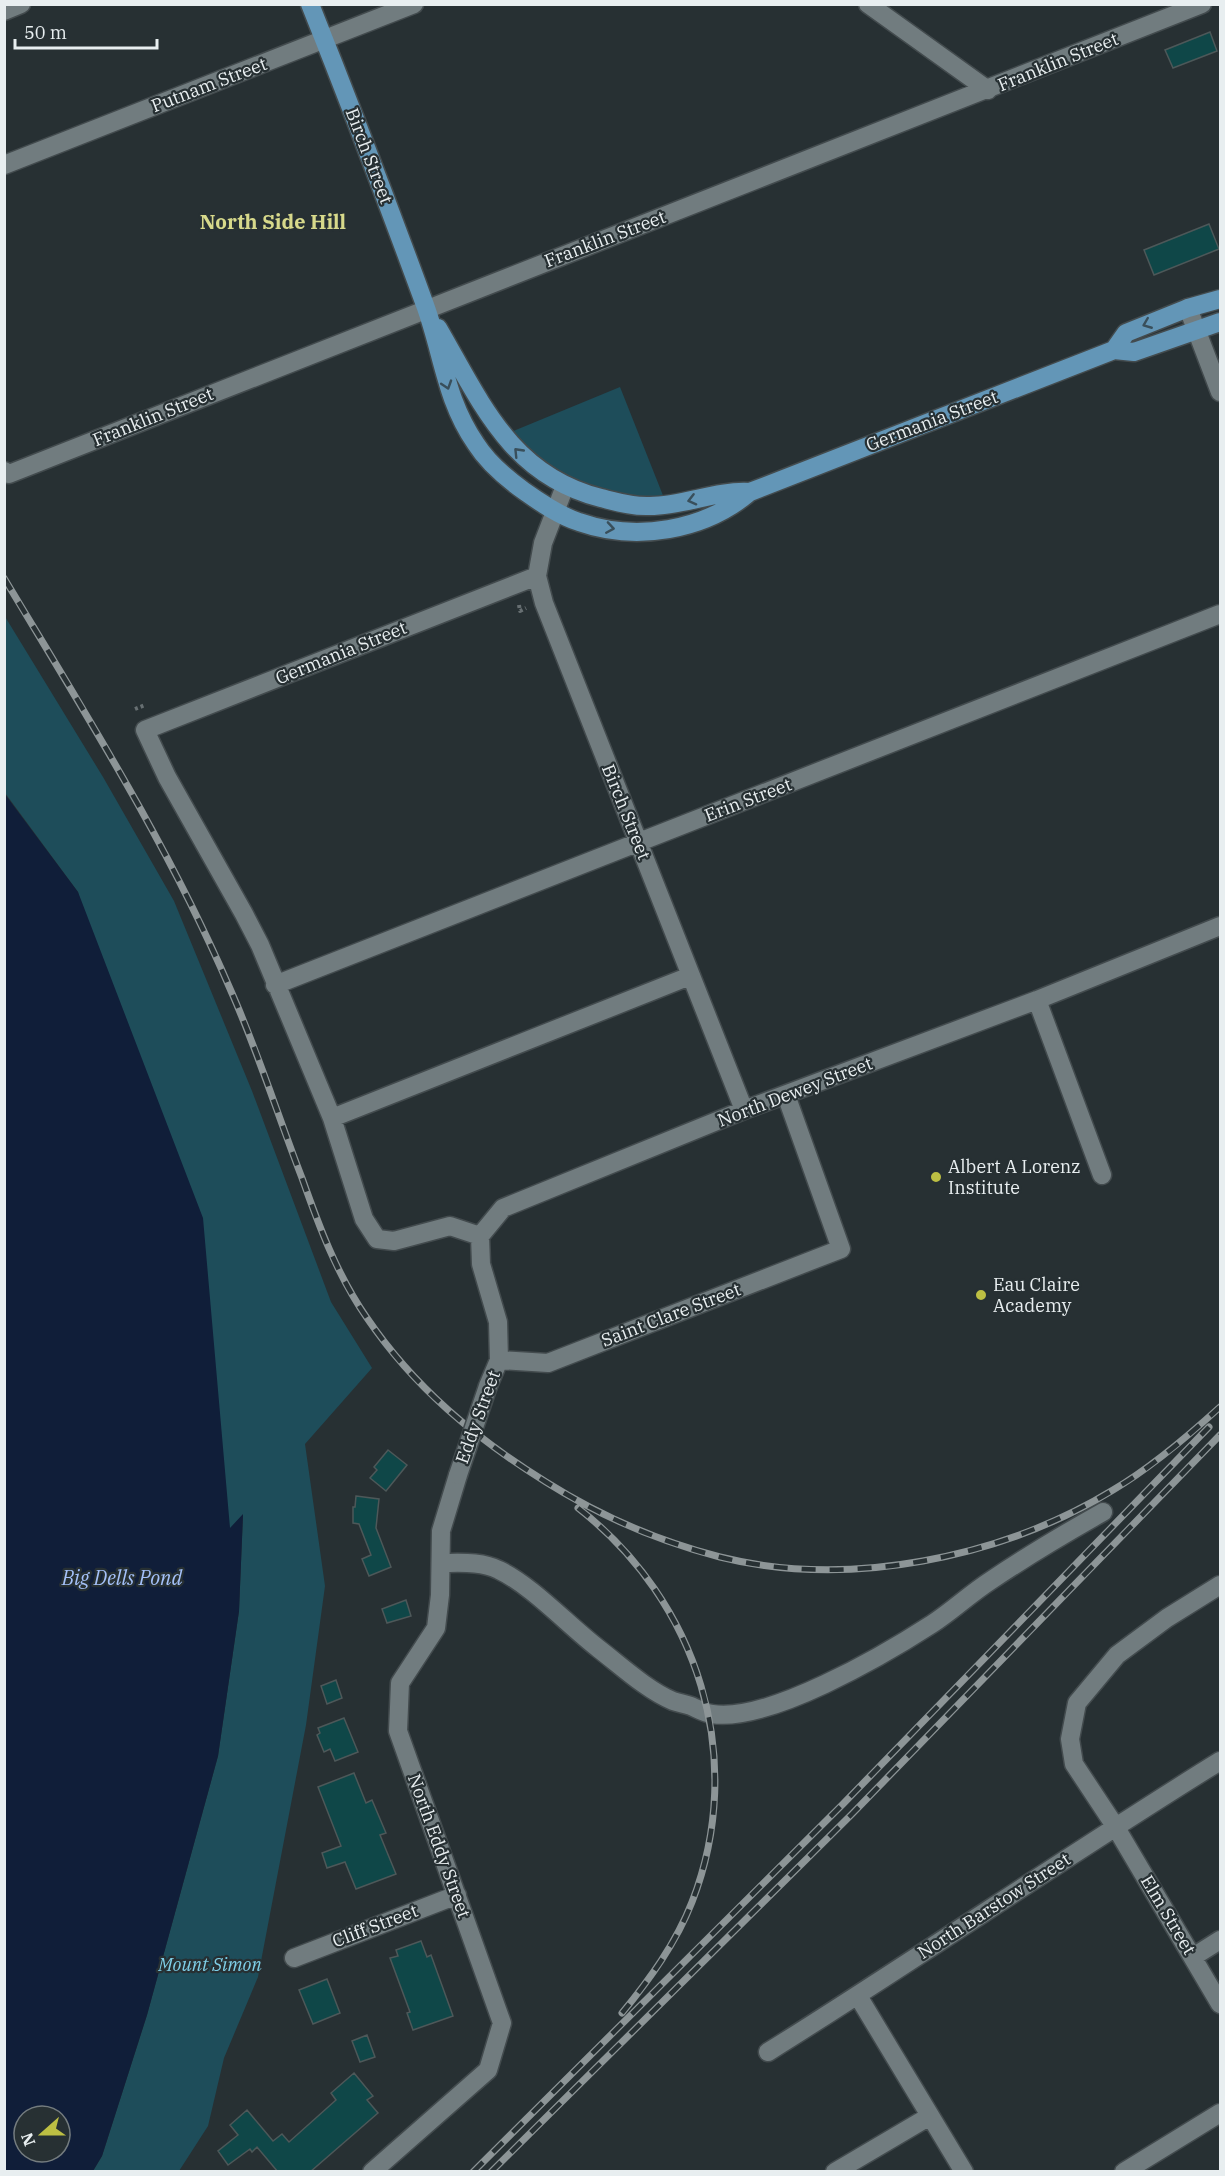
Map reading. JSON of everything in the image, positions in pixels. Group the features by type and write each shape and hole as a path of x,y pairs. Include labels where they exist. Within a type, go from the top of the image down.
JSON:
{"main road":[{"name":"Birch Street","path":"310,4 426,309 448,389 461,420 483,455 514,484 555,510"},
{"name":"Germania Street","path":"1114,350 1126,333 1188,308 1221,299"},
{"name":"Birch Street","path":"426,309 497,428 525,459 565,486"},
{"name":"Germania Street","path":"555,510 582,523 626,531 680,527 714,516 750,492 1114,350 1134,352 1221,322"},
{"name":"Germania Street","path":"565,486 621,503 649,507 670,505 730,491 750,492"}],"street":[{"path":"4,11 21,4"},
{"name":"Putnam Street","path":"4,165 414,4"},
{"path":"868,4 988,90"},
{"name":"Franklin Street","path":"7,473 988,90 1202,4"},
{"path":"1188,308 1221,392"},
{"name":"Birch Street","path":"565,486 543,543 537,576 543,603 744,1110"},
{"name":"Germania Street","path":"275,985 260,945 167,777 146,730 537,576"},
{"name":"Erin Street","path":"275,985 1221,614"},
{"name":"North Dewey Street","path":"480,1236 502,1208 744,1110 1037,1000 1221,926"},
{"path":"332,1118 690,976"},
{"path":"275,985 332,1118 364,1219 377,1239 394,1241 450,1226 480,1236 481,1264 498,1322 499,1360"},
{"path":"1037,1000 1102,1175"},
{"name":"Saint Clare Street","path":"499,1360 548,1363 841,1249 786,1095"},
{"name":"Eddy Street","path":"458,1475 499,1360"},
{"name":"North Eddy Street","path":"372,2172 489,2070 502,2023 398,1731 400,1683 436,1628 441,1594 441,1532 458,1475"},
{"path":"441,1563 473,1563 499,1570 527,1589 637,1678 672,1700 709,1714 723,1715 752,1711 788,1699 875,1659 933,1623 1044,1545 1103,1512"},
{"name":"Elm Street","path":"1221,1585 1167,1618 1117,1655 1077,1703 1070,1739 1074,1764 1115,1826 1221,2004"},
{"name":"North Barstow Street","path":"768,2052 858,1996 1115,1826 1221,1761"},
{"name":"Cliff Street","path":"294,1958 457,1895"},
{"path":"1193,1957 1221,1940"},
{"path":"858,1996 964,2172"},
{"path":"1124,2172 1221,2113"},
{"path":"835,2172 930,2116"}],"path":[{"path":"519,605 520,611 526,608"},
{"path":"135,709 146,705"}],"green space":[{"path":"620,387 664,498 633,497 604,491 575,481 548,467 511,432"},
{"name":"Mount Simon","path":"4,615 103,777 174,901 252,1091 331,1302 372,1368 305,1444 325,1586 306,1725 258,1977 224,2058 208,2126 179,2171 93,2171 102,2156 147,2015 218,1756 239,1611 243,1515 230,1529 78,892 5,793"}],"water":[{"name":"Big Dells Pond","path":"4,793 78,892 203,1218 230,1528 243,1514 239,1611 218,1756 147,2015 102,2156 93,2171 5,2171"}],"building":[{"path":"1210,32 1217,51 1173,68 1165,50"},
{"path":"1209,224 1219,249 1154,275 1144,250"},
{"path":"388,1450 407,1465 386,1491 370,1478 377,1470 374,1467"},
{"path":"356,1496 379,1499 376,1528 391,1567 369,1576 362,1559 371,1555 359,1524 353,1523"},
{"path":"406,1600 411,1616 387,1623 382,1609"},
{"path":"336,1680 342,1698 327,1704 321,1686"},
{"path":"344,1718 358,1752 335,1761 330,1749 324,1752 317,1735 320,1733 318,1728"},
{"path":"354,1773 366,1803 372,1800 386,1833 380,1835 396,1874 356,1889 345,1862 327,1868 322,1853 341,1846 318,1787"},
{"path":"421,1941 427,1957 431,1955 453,2016 413,2030 407,2013 410,2012 390,1958 398,1956 396,1950"},
{"path":"327,1979 340,2013 313,2024 299,1990"},
{"path":"367,2035 375,2057 360,2062 352,2041"},
{"path":"354,2073 373,2096 367,2100 378,2113 310,2172 278,2172 257,2147 252,2152 250,2149 228,2165 218,2151 238,2135 230,2125 247,2110 273,2141 282,2134 289,2142 336,2100 331,2093"}],"railway":[{"path":"4,578 125,781 207,937 250,1037 322,1232 356,1302 405,1367 448,1409 495,1448 587,1506 630,1526 697,1551 769,1566 820,1570 872,1568 923,1561 973,1550 1022,1534 1069,1514 1142,1472 1220,1407"},
{"path":"473,2172 843,1804 1209,1427"},
{"path":"491,2172 852,1814 1220,1435"},
{"path":"578,1508 620,1546 654,1589 682,1636 701,1686 712,1739 715,1793 708,1848 692,1902 661,1960 622,2013"}],"place":[{"name":"Albert A Lorenz Institute","path":"936,1177"},
{"name":"Eau Claire Academy","path":"981,1295"}],"district":[{"name":"North Side Hill","path":"273,222"}]}
